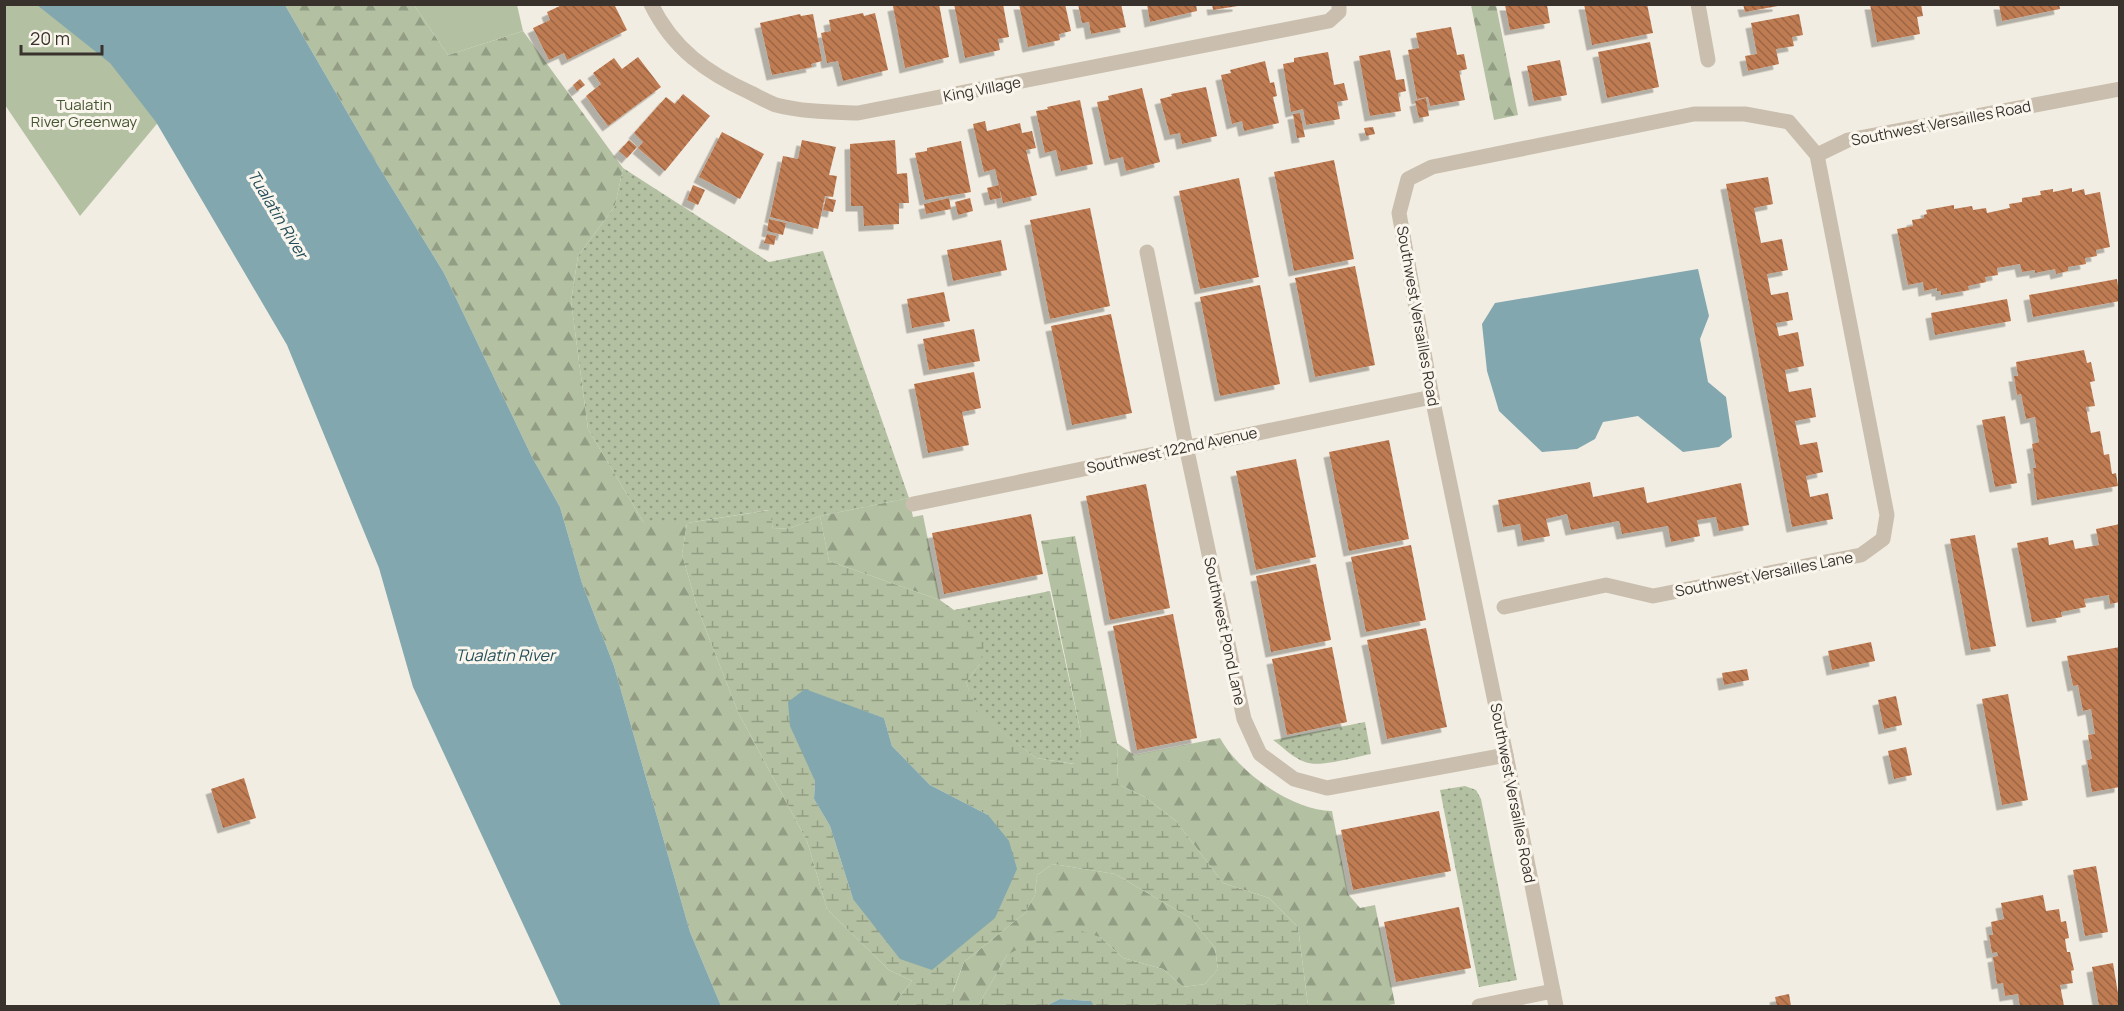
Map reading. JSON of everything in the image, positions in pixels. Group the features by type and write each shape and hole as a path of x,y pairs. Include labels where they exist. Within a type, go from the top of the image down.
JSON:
{"street":[{"name":"King Village","path":"651,4 661,25 694,60 731,84 774,104 813,112 858,113 1329,21 1339,12 1339,4"},
{"path":"1698,4 1708,60"},
{"name":"Southwest Versailles Road","path":"1554,999 1432,397 1399,213 1408,180 1432,167 1694,114 1745,114 1789,122 1817,155 1848,140 2120,89"},
{"name":"Southwest Versailles Lane","path":"1504,607 1606,585 1653,596 1861,555 1882,539 1887,515 1817,155"},
{"name":"Southwest Pond Lane","path":"1148,252 1186,446 1244,719 1260,754 1294,779 1327,788 1506,755"},
{"name":"Southwest 122nd Avenue","path":"913,504 1432,397"},
{"path":"1479,1006 1554,999"}],"green space":[{"name":"Tualatin River Greenway","path":"4,5 67,5 166,113 80,216 5,105"},
{"path":"285,5 414,5 448,55 523,31 623,168 615,206 578,256 571,301 588,429 644,523 687,523 682,554 697,607 738,712 807,841 827,909 889,970 912,981 898,999 896,1006 721,1006 690,932 614,666 582,583 560,507 532,457 444,273 376,162"},
{"path":"414,5 517,5 523,31 448,55"},
{"path":"1471,5 1496,5 1518,115 1494,120"},
{"path":"623,168 769,262 823,251 909,498 820,516 791,528 773,529 769,510 687,523 644,523 588,429 571,301 578,256 615,206"},
{"path":"909,498 913,517 923,515 940,600 829,561 820,516"},
{"path":"770,510 773,529 791,528 820,516 829,561 940,600 954,610 985,641 980,664 966,682 978,713 1036,758 1074,764 1081,734 1041,541 1075,536 1117,743 1118,784 1145,797 1176,821 1223,883 1269,898 1298,927 1308,1006 1094,1006 1090,1001 1060,999 1046,1006 978,1006 1007,955 1036,939 1069,927 1100,937 1123,958 1163,969 1183,987 1205,984 1218,969 1215,948 1192,919 1115,874 1053,864 1037,875 1035,895 1025,913 964,962 953,991 953,1006 896,1006 898,999 912,981 889,970 827,909 807,841 738,712 697,607 682,554 687,523","holes":["805,690 884,718 892,746 930,785 988,815 853,899 830,826 814,799 815,781"]},
{"path":"1050,591 1081,734 1075,764 1036,758 977,713 966,682 980,664 954,610"},
{"path":"1365,722 1371,754 1337,761 1311,764 1292,755 1273,740"},
{"path":"1220,738 1240,764 1268,787 1300,804 1332,811 1348,894 1360,908 1375,905 1395,1004 1308,1006 1298,927 1269,898 1223,883 1176,821 1145,797 1118,784 1117,743 1134,755"},
{"path":"1465,786 1476,790 1481,799 1517,980 1479,987 1440,790"},
{"path":"1053,864 1115,874 1192,919 1215,948 1218,969 1205,984 1183,987 1163,969 1123,958 1100,937 1007,955 978,1006 953,1006 953,992 964,962 1025,913 1035,895 1037,875"}],"water":[{"name":"Tualatin River","path":"37,5 285,5 376,162 444,273 532,457 560,507 582,583 614,666 690,932 721,1006 561,1006 413,687 379,568 287,345 156,122 110,63"},
{"path":"1698,269 1709,316 1700,339 1708,382 1726,397 1732,437 1719,447 1683,452 1638,416 1603,422 1595,439 1577,449 1542,452 1499,411 1487,371 1482,324 1495,303"},
{"path":"805,689 884,718 892,746 930,785 988,815 1009,841 1017,869 995,918 932,970 900,959 853,899 830,826 814,799 815,781 790,726 788,702"},
{"path":"1060,999 1091,1001 1094,1006 1046,1006"}],"building":[{"path":"564,4 614,4 627,30 567,60 564,53 549,60 533,28 550,20 547,12"},
{"path":"927,4 928,6 939,4 949,57 905,68 893,6"},
{"path":"954,4 1003,4 1009,37 998,39 1000,50 965,58"},
{"path":"1019,4 1065,4 1071,31 1059,34 1060,40 1028,47"},
{"path":"1078,4 1121,4 1126,27 1091,34 1089,22 1082,23"},
{"path":"1147,4 1196,4 1197,11 1150,22"},
{"path":"1212,4 1238,4 1238,6 1213,10"},
{"path":"1584,4 1647,4 1653,33 1592,45"},
{"path":"1743,4 1778,4 1778,6 1745,12"},
{"path":"1870,4 1921,4 1923,16 1917,17 1920,34 1877,42"},
{"path":"1999,4 2059,4 2060,9 2002,21"},
{"path":"1505,5 1547,5 1550,23 1510,30"},
{"path":"863,13 864,16 875,13 888,70 843,81 838,61 827,63 821,33 831,31 829,20"},
{"path":"800,14 801,16 813,14 822,61 811,64 812,67 772,75 760,23"},
{"path":"1799,14 1803,35 1792,37 1794,46 1776,49 1779,64 1748,71 1745,56 1757,54 1751,23"},
{"path":"1451,27 1457,55 1464,54 1467,69 1459,71 1465,100 1430,106 1428,97 1417,99 1408,50 1419,48 1416,33"},
{"path":"1650,42 1659,87 1607,98 1598,52"},
{"path":"1390,50 1396,80 1404,79 1406,91 1398,93 1401,111 1370,116 1359,56"},
{"path":"1328,52 1334,85 1344,83 1348,100 1337,102 1340,119 1306,125 1303,109 1291,112 1283,64 1294,62 1294,58"},
{"path":"638,57 661,87 608,126 586,96 601,84 593,73 614,58 622,69"},
{"path":"1560,60 1567,95 1534,101 1527,66"},
{"path":"1265,61 1270,83 1274,82 1277,96 1273,97 1279,123 1244,131 1242,121 1232,124 1221,75 1231,73 1230,70"},
{"path":"580,79 585,85 577,91 573,85"},
{"path":"1206,87 1217,136 1182,144 1180,133 1170,135 1160,99 1172,96 1171,94"},
{"path":"1142,88 1160,162 1126,171 1123,157 1110,160 1097,102 1109,100 1108,96"},
{"path":"683,94 710,116 665,171 638,148 643,142 634,133 666,97 675,104"},
{"path":"1426,98 1429,116 1419,118 1415,101"},
{"path":"1080,100 1093,164 1061,171 1056,150 1045,153 1036,111"},
{"path":"1300,113 1305,137 1297,138 1293,114"},
{"path":"985,121 987,131 1020,123 1022,133 1032,131 1036,148 1026,150 1037,195 1003,203 995,169 984,172 973,124"},
{"path":"1373,127 1375,134 1366,136 1364,128"},
{"path":"722,132 764,154 740,199 699,177"},
{"path":"629,140 637,147 627,158 619,151"},
{"path":"802,140 836,147 829,175 837,176 833,197 825,196 818,229 770,217 783,156 798,159"},
{"path":"895,140 897,174 907,173 909,203 899,203 899,224 864,226 863,206 851,206 850,144"},
{"path":"961,141 971,192 925,200 915,153 927,151 927,148"},
{"path":"1334,160 1354,259 1294,271 1274,172"},
{"path":"1768,177 1773,204 1754,208 1761,243 1782,239 1788,270 1767,274 1771,295 1788,292 1793,320 1776,323 1779,336 1798,332 1804,366 1785,370 1789,392 1811,388 1816,417 1795,421 1800,445 1817,442 1823,472 1806,476 1810,497 1828,493 1833,519 1792,527 1726,184"},
{"path":"1239,178 1259,277 1200,289 1179,191"},
{"path":"693,185 705,190 698,205 687,200"},
{"path":"999,185 1001,198 990,200 987,188"},
{"path":"2072,188 2072,192 2084,189 2085,195 2100,192 2110,247 2096,250 2097,256 2085,258 2086,264 2068,267 2068,271 2056,274 2055,269 2035,273 2035,270 2022,272 2020,264 1997,268 1998,275 1985,277 1986,282 1968,286 1969,290 1941,295 1941,291 1937,291 1937,288 1924,291 1923,282 1908,285 1897,229 1913,226 1912,220 1924,218 1927,214 1926,210 1954,205 1954,209 1972,206 1973,210 1986,208 1987,213 2010,208 2009,204 2022,202 2022,198 2041,195 2040,191 2053,189 2053,192"},
{"path":"826,198 836,200 833,212 823,210"},
{"path":"949,198 951,209 926,214 924,204"},
{"path":"970,198 973,211 958,215 955,202"},
{"path":"1090,208 1110,306 1050,319 1030,220"},
{"path":"769,219 786,223 783,235 767,231"},
{"path":"767,234 776,236 774,245 764,243"},
{"path":"1001,240 1007,270 953,281 947,250"},
{"path":"1355,266 1375,365 1315,377 1295,278"},
{"path":"2117,279 2120,301 2033,317 2029,295"},
{"path":"1260,285 1280,384 1220,396 1200,297"},
{"path":"944,292 950,321 912,328 907,299"},
{"path":"2007,299 2011,321 1935,335 1931,313"},
{"path":"1111,314 1132,413 1072,425 1051,326"},
{"path":"974,329 980,361 929,370 923,339"},
{"path":"2084,350 2087,363 2091,362 2095,381 2090,382 2095,406 2086,407 2091,433 2100,431 2104,455 2109,454 2112,474 2116,473 2118,486 2037,500 2033,468 2036,468 2032,444 2039,442 2035,417 2026,419 2021,394 2017,395 2014,376 2018,376 2016,362"},
{"path":"974,372 981,408 962,412 969,445 928,453 914,384"},
{"path":"2005,416 2017,483 1995,487 1982,420"},
{"path":"1389,440 1409,539 1349,551 1329,452"},
{"path":"1296,459 1316,557 1256,570 1236,471"},
{"path":"1590,482 1593,497 1644,487 1647,503 1741,483 1749,525 1719,531 1716,517 1697,520 1700,536 1671,542 1668,526 1622,534 1619,521 1571,530 1567,514 1546,519 1550,536 1523,541 1520,524 1503,527 1498,500"},
{"path":"1146,484 1170,608 1110,620 1086,496"},
{"path":"1031,514 1043,574 944,594 932,533"},
{"path":"2120,524 2120,602 2110,604 2109,595 2084,599 2086,607 2061,612 2062,617 2032,622 2017,543 2048,537 2049,545 2073,540 2075,549 2099,545 2096,529"},
{"path":"1975,535 1996,646 1971,650 1950,539"},
{"path":"1411,545 1426,620 1366,632 1351,557"},
{"path":"1316,564 1331,640 1271,652 1256,576"},
{"path":"1173,614 1197,738 1137,750 1113,626"},
{"path":"1426,628 1447,727 1387,739 1367,640"},
{"path":"1871,642 1875,661 1832,670 1828,651"},
{"path":"1332,647 1347,722 1287,735 1272,659"},
{"path":"2120,647 2120,787 2092,792 2087,760 2092,759 2088,735 2095,734 2091,709 2083,711 2078,685 2073,686 2067,656"},
{"path":"1747,669 1749,680 1724,685 1722,673"},
{"path":"2008,694 2028,800 2002,805 1982,699"},
{"path":"1896,696 1902,725 1884,729 1878,700"},
{"path":"1906,747 1912,775 1894,779 1888,751"},
{"path":"244,778 256,818 223,828 211,789"},
{"path":"1439,811 1451,871 1353,890 1341,830"},
{"path":"2096,866 2108,932 2085,936 2073,870"},
{"path":"2043,895 2046,911 2059,909 2061,922 2066,921 2069,938 2065,939 2074,970 2071,971 2073,983 2060,985 2064,1006 2020,1006 2018,994 2005,996 2003,983 1997,984 1993,957 1998,956 1997,952 1992,953 1989,935 1993,935 1991,922 2004,919 2001,903"},
{"path":"1459,907 1471,968 1396,982 1384,922"},
{"path":"2113,963 2120,1006 2099,1006 2092,967"},
{"path":"1789,994 1791,1006 1777,1006 1775,997"}]}
